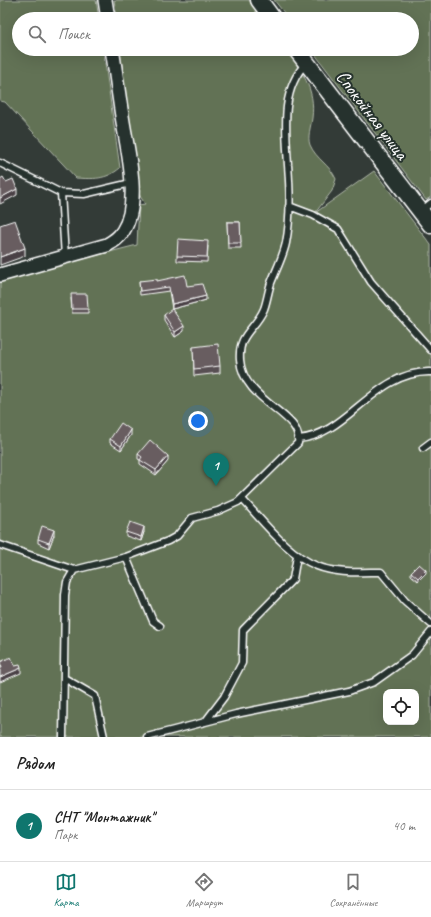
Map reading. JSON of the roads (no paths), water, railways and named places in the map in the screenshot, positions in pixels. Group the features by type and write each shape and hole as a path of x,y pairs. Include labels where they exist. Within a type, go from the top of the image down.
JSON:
{"street":[{"path":"105,0 107,12"},
{"path":"259,0 268,12"},
{"path":"0,275 107,245 118,238 124,230 130,215 132,197 113,56"},
{"name":"Спокойная улица","path":"302,56 426,207 431,225"}],"lane":[{"path":"0,545 74,570 126,557 177,536 192,518 227,508 242,499 294,448 298,439 298,431 294,424 264,400 248,383 243,374 240,361 241,341 264,309 273,278 281,260 286,243 289,206 285,127 286,110 296,76 307,63"},
{"path":"0,163 61,193 84,194 131,183"},
{"path":"61,193 65,258"},
{"path":"289,206 313,214 338,229 371,282 431,350"},
{"path":"298,439 312,438 324,432 387,384 430,371"},
{"path":"423,448 431,442"},
{"path":"242,499 297,556 318,567 346,572 381,572 406,601 431,624"},
{"path":"205,722 224,697 242,663 243,630 293,579 297,556"},
{"path":"126,557 152,621 160,626"},
{"path":"63,737 65,594 67,582 74,570"},
{"path":"147,737 205,722 349,691 374,682 412,655 431,632"},
{"path":"64,678 95,696 104,737"}],"place":[{"name":"СНТ \"Монтажник\"","path":"216,486"}]}
